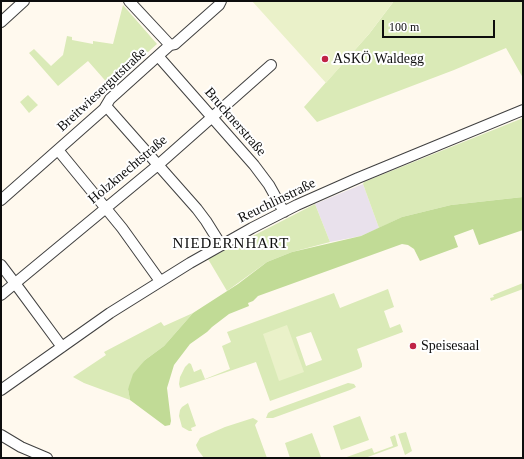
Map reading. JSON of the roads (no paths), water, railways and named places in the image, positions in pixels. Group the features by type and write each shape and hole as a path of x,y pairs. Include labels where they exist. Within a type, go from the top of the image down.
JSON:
{"street":[{"path":"1,22 24,1"},
{"path":"129,1 170,46"},
{"name":"Breitwiesergutstraße","path":"1,200 104,110 110,99 158,56 170,46 175,44 219,5 221,1"},
{"name":"Brucknerstraße","path":"158,56 264,178 284,212"},
{"name":"Holzknechtstraße","path":"1,295 158,165 271,65"},
{"path":"106,106 201,214 220,245"},
{"name":"Reuchlinstraße","path":"1,390 110,313 220,245 284,212 358,178 523,110"},
{"path":"58,150 106,208 160,281"},
{"path":"1,265 16,283 62,347"},
{"path":"1,435 21,447 47,458"}],"place":[{"name":"ASKÖ Waldegg","path":"325,59"},
{"name":"Speisesaal","path":"413,346"}],"district":[{"name":"NIEDERNHART","path":"231,244"}]}
